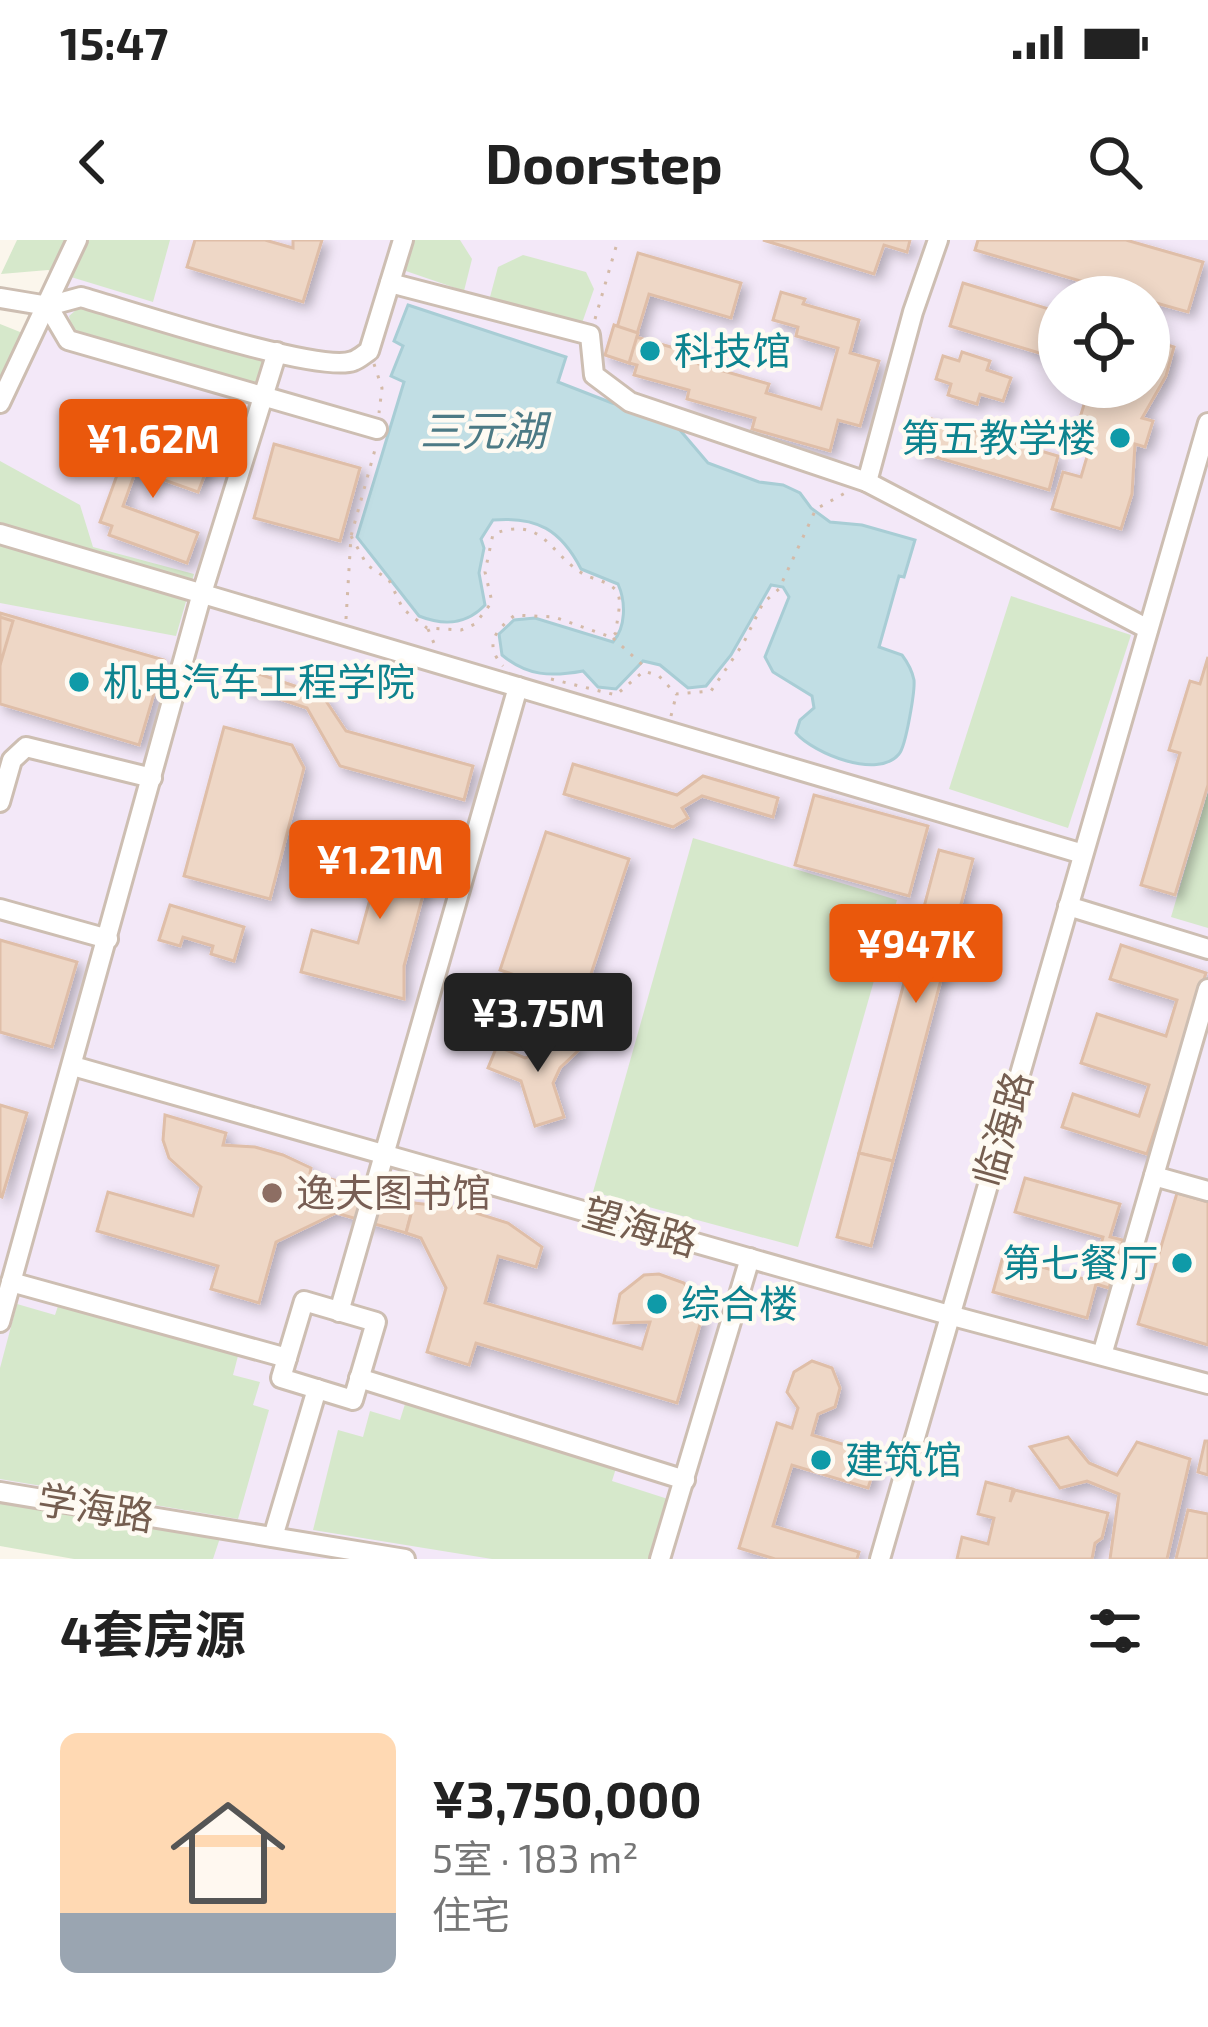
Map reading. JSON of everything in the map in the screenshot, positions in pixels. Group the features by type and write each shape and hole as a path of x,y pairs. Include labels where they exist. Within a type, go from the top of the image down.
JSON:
{"street":[{"path":"0,403 77,240"},
{"path":"0,298 48,306 81,297 317,362 352,362 369,351 403,240"},
{"path":"867,482 913,312 938,240"},
{"path":"390,283 590,335 594,375 630,401 867,482 1148,629"},
{"path":"48,306 68,340 377,429"},
{"path":"0,1322 202,593 277,352"},
{"name":"临海路","path":"880,1559 1208,423"},
{"path":"0,533 1083,854"},
{"path":"339,1312 518,687"},
{"path":"0,802 12,760 26,747 152,778"},
{"path":"1068,906 1208,950"},
{"path":"0,909 108,939"},
{"path":"1102,1355 1208,989"},
{"name":"望海路","path":"74,1066 1208,1384"},
{"path":"1154,1176 1208,1191"},
{"path":"660,1559 750,1258"},
{"path":"11,1282 287,1358"},
{"path":"304,1301 376,1322 353,1400 281,1378 287,1358 304,1301"},
{"path":"359,1378 685,1480"},
{"path":"261,1559 274,1537 317,1389"},
{"name":"学海路","path":"0,1492 405,1559"},
{"path":"274,1537 276,1559"}],"path":[{"path":"590,335 618,240"},
{"path":"345,636 351,536 375,459 382,388 369,351"},
{"path":"505,668 497,660 492,641 496,631 515,615 554,617 611,637 676,694 711,691 743,644 763,603 779,589 816,509 867,482"},
{"path":"351,536 367,565 389,580 403,608 427,628 461,630 475,624 492,602 485,572 493,534 511,527 537,533 586,576 616,590 620,596 616,633 611,637"},
{"path":"539,677 616,695 638,674 650,672"},
{"path":"668,732 676,694"}],"shaded area":[{"path":"73,240 1208,240 1208,1559 131,1559 0,1539 0,392"}],"green space":[{"path":"17,240 170,240 153,302 48,270 1,274"},
{"path":"413,240 460,240 472,259 464,291 403,270"},
{"path":"523,255 586,272 594,289 582,323 490,297 498,267"},
{"path":"83,304 261,356 267,363 262,383 254,387 73,333 69,316"},
{"path":"0,324 25,334 0,383"},
{"path":"0,461 80,505 93,547 194,574 176,636 0,603"},
{"path":"1011,596 1131,635 1068,828 949,789"},
{"path":"1208,792 1208,928 1171,917"},
{"path":"693,838 897,900 798,1247 593,1192"},
{"path":"59,1303 239,1352 233,1375 260,1382 253,1405 269,1410 238,1519 0,1479 0,1368 17,1304 55,1315"},
{"path":"405,1404 617,1465 612,1481 671,1500 653,1559 492,1559 313,1530 338,1430 363,1437 370,1411 400,1420"},
{"path":"0,1501 220,1538 213,1559 74,1559 0,1546"}],"water":[{"name":"三元湖","path":"408,305 566,357 558,382 652,413 679,429 708,463 800,493 830,522 862,525 915,540 904,577 899,576 879,647 902,655 914,680 910,718 899,754 876,764 846,761 796,733 800,720 814,708 812,696 773,672 765,657 789,597 783,587 771,585 731,655 706,686 688,688 660,665 643,661 616,689 598,687 583,671 540,673 502,655 499,634 514,620 535,618 613,642 622,622 618,584 581,569 556,535 535,523 493,520 481,539 479,573 485,605 478,612 454,622 419,616 357,537 404,382 391,376 403,346 394,341"}],"building":[{"path":"195,240 265,240 293,248 293,240 322,240 303,302 187,267"},
{"path":"763,240 910,240 907,252 884,245 874,274"},
{"path":"978,240 1126,240 1203,262 1188,312 1170,307 1170,276 1064,276 975,250"},
{"name":"科技馆","path":"638,253 741,283 731,318 649,294 636,337 702,356 699,364 769,384 766,393 821,409 838,348 796,336 798,327 773,320 781,292 805,299 803,304 859,320 850,353 879,361 860,426 838,420 830,451 752,429 755,418 687,399 689,390 634,375 637,365 629,363 631,355 611,349"},
{"path":"963,283 1038,306 1038,353 950,326"},
{"path":"614,325 638,333 629,363 605,355"},
{"path":"962,352 990,361 987,370 1011,378 1003,401 980,394 977,404 948,395 951,384 936,379 943,356 959,361"},
{"name":"第五教学楼","path":"1083,408 1148,408 1142,418 1153,421 1145,447 1135,444 1132,494 1121,529 1052,509 1063,472 1081,477 1094,433 1077,428"},
{"path":"925,417 1058,456 1049,490 915,451"},
{"path":"139,439 209,464 198,492 136,470 123,506 198,533 187,563 109,535 112,526 100,522 125,453 133,456"},
{"path":"274,444 360,468 340,541 254,518"},
{"name":"机电汽车工程学院","path":"0,613 164,660 139,745 0,704"},
{"path":"0,617 13,621 0,665"},
{"path":"1208,657 1208,785 1175,895 1141,885 1180,753 1169,750 1190,681 1200,684"},
{"path":"250,671 322,695 346,731 473,766 464,800 340,766 307,708 244,687"},
{"path":"224,727 292,745 304,768 270,899 184,876"},
{"path":"573,764 677,795 703,776 778,798 773,817 702,796 682,808 688,818 673,827 564,794"},
{"path":"814,795 928,826 909,896 795,865"},
{"path":"390,826 438,839 404,966 404,999 301,972 312,930 358,943"},
{"path":"546,832 629,859 583,998 500,970"},
{"path":"939,850 973,859 893,1161 859,1153"},
{"path":"170,905 244,927 234,961 211,954 213,946 183,937 180,946 159,940"},
{"path":"0,940 77,962 52,1047 0,1032"},
{"path":"1121,945 1206,973 1147,1154 1062,1127 1073,1094 1139,1116 1149,1085 1081,1063 1097,1014 1166,1036 1177,1000 1110,979"},
{"path":"562,1030 580,1049 560,1068 553,1083 564,1117 535,1126 521,1081 488,1068 497,1046 525,1058 535,1055"},
{"path":"0,1105 27,1113 2,1197 0,1196"},
{"path":"165,1115 226,1133 223,1145 283,1155 311,1168 310,1173 345,1183 336,1213 276,1242 259,1303 211,1289 218,1266 97,1231 108,1192 193,1216 201,1187 169,1158 163,1140"},
{"path":"859,1153 893,1161 871,1246 837,1237"},
{"path":"1025,1178 1120,1204 1110,1237 1123,1240 1109,1288 1096,1284 1087,1318 993,1292 1003,1256 1091,1281 1103,1237 1015,1212"},
{"path":"345,1183 414,1203 406,1233 336,1213"},
{"name":"第七餐厅","path":"1177,1193 1208,1202 1208,1345 1138,1324"},
{"name":"综合楼","path":"414,1203 460,1208 508,1223 542,1247 536,1267 498,1256 485,1303 642,1349 650,1322 614,1323 620,1294 644,1275 659,1274 684,1283 700,1305 702,1318 677,1403 476,1343 469,1365 427,1352 446,1288 421,1238 406,1233"},
{"name":"建筑馆","path":"812,1361 832,1368 840,1388 835,1407 818,1414 812,1435 879,1455 868,1488 792,1465 773,1526 859,1552 857,1559 775,1559 739,1548 777,1423 792,1428 798,1408 787,1392 794,1372"},
{"path":"1068,1437 1089,1463 1117,1475 1137,1442 1190,1459 1167,1559 1110,1559 1119,1494 1087,1481 1060,1488 1030,1447"},
{"path":"1208,1441 1208,1475 1198,1472"},
{"path":"986,1482 1013,1489 1010,1502 1015,1490 1108,1513 1092,1559 957,1559 962,1537 988,1544 994,1518 978,1514"},
{"path":"1188,1510 1208,1514 1208,1559 1176,1559"}],"place":[{"name":"科技馆","path":"650,351"},
{"name":"第五教学楼","path":"1120,438"},
{"name":"机电汽车工程学院","path":"79,682"},
{"name":"逸夫图书馆","path":"272,1193"},
{"name":"第七餐厅","path":"1182,1263"},
{"name":"综合楼","path":"657,1304"},
{"name":"建筑馆","path":"821,1460"}]}
